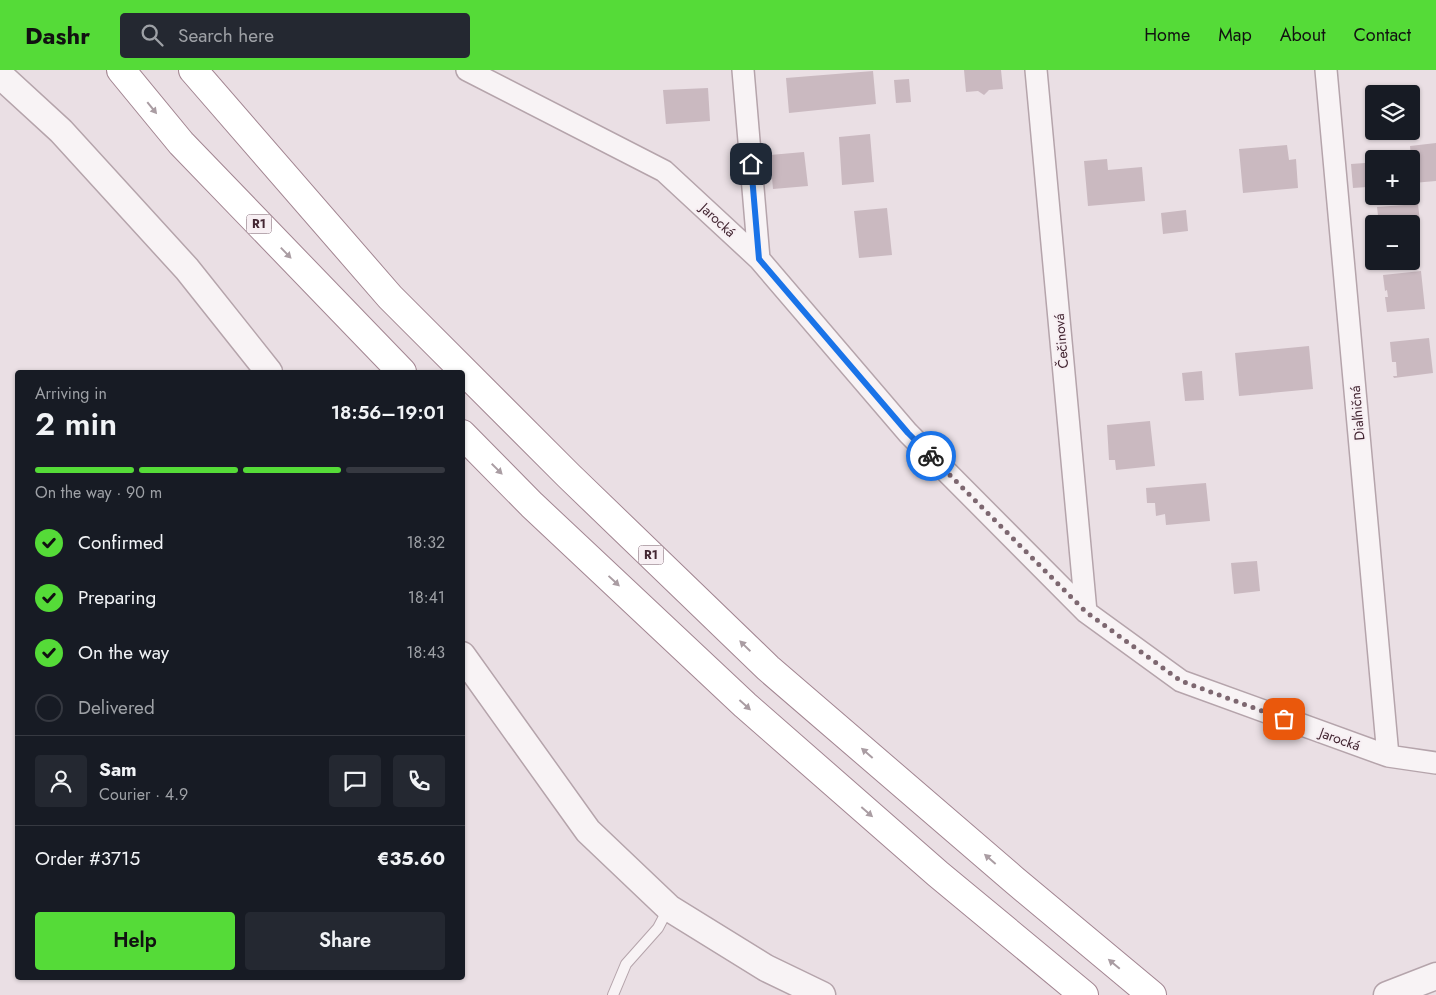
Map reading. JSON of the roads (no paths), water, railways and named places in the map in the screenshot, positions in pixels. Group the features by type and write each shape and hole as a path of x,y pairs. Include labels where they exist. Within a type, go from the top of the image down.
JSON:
{"highway":[{"name":"R1","path":"121,70 181,143 400,370"},
{"name":"R1","path":"193,70 390,297 463,370"},
{"name":"R1","path":"465,372 569,476 768,668 1013,879 1152,995"},
{"path":"465,437 532,505 745,705 938,874 1084,995"}],"street":[{"name":"Jarocká","path":"467,70 664,170 759,259 908,433 1086,612 1181,681 1388,756 1436,763"},
{"path":"743,70 759,259"},
{"name":"Čečinová","path":"1036,70 1086,612"},
{"name":"Diaľničná","path":"1326,70 1388,756"},
{"path":"0,75 61,132 180,262 267,370"},
{"path":"465,659 588,831 669,908 766,968 822,995"},
{"path":"1387,995 1436,976"}],"lane":[{"path":"613,995 626,964 658,928 669,908"}]}
